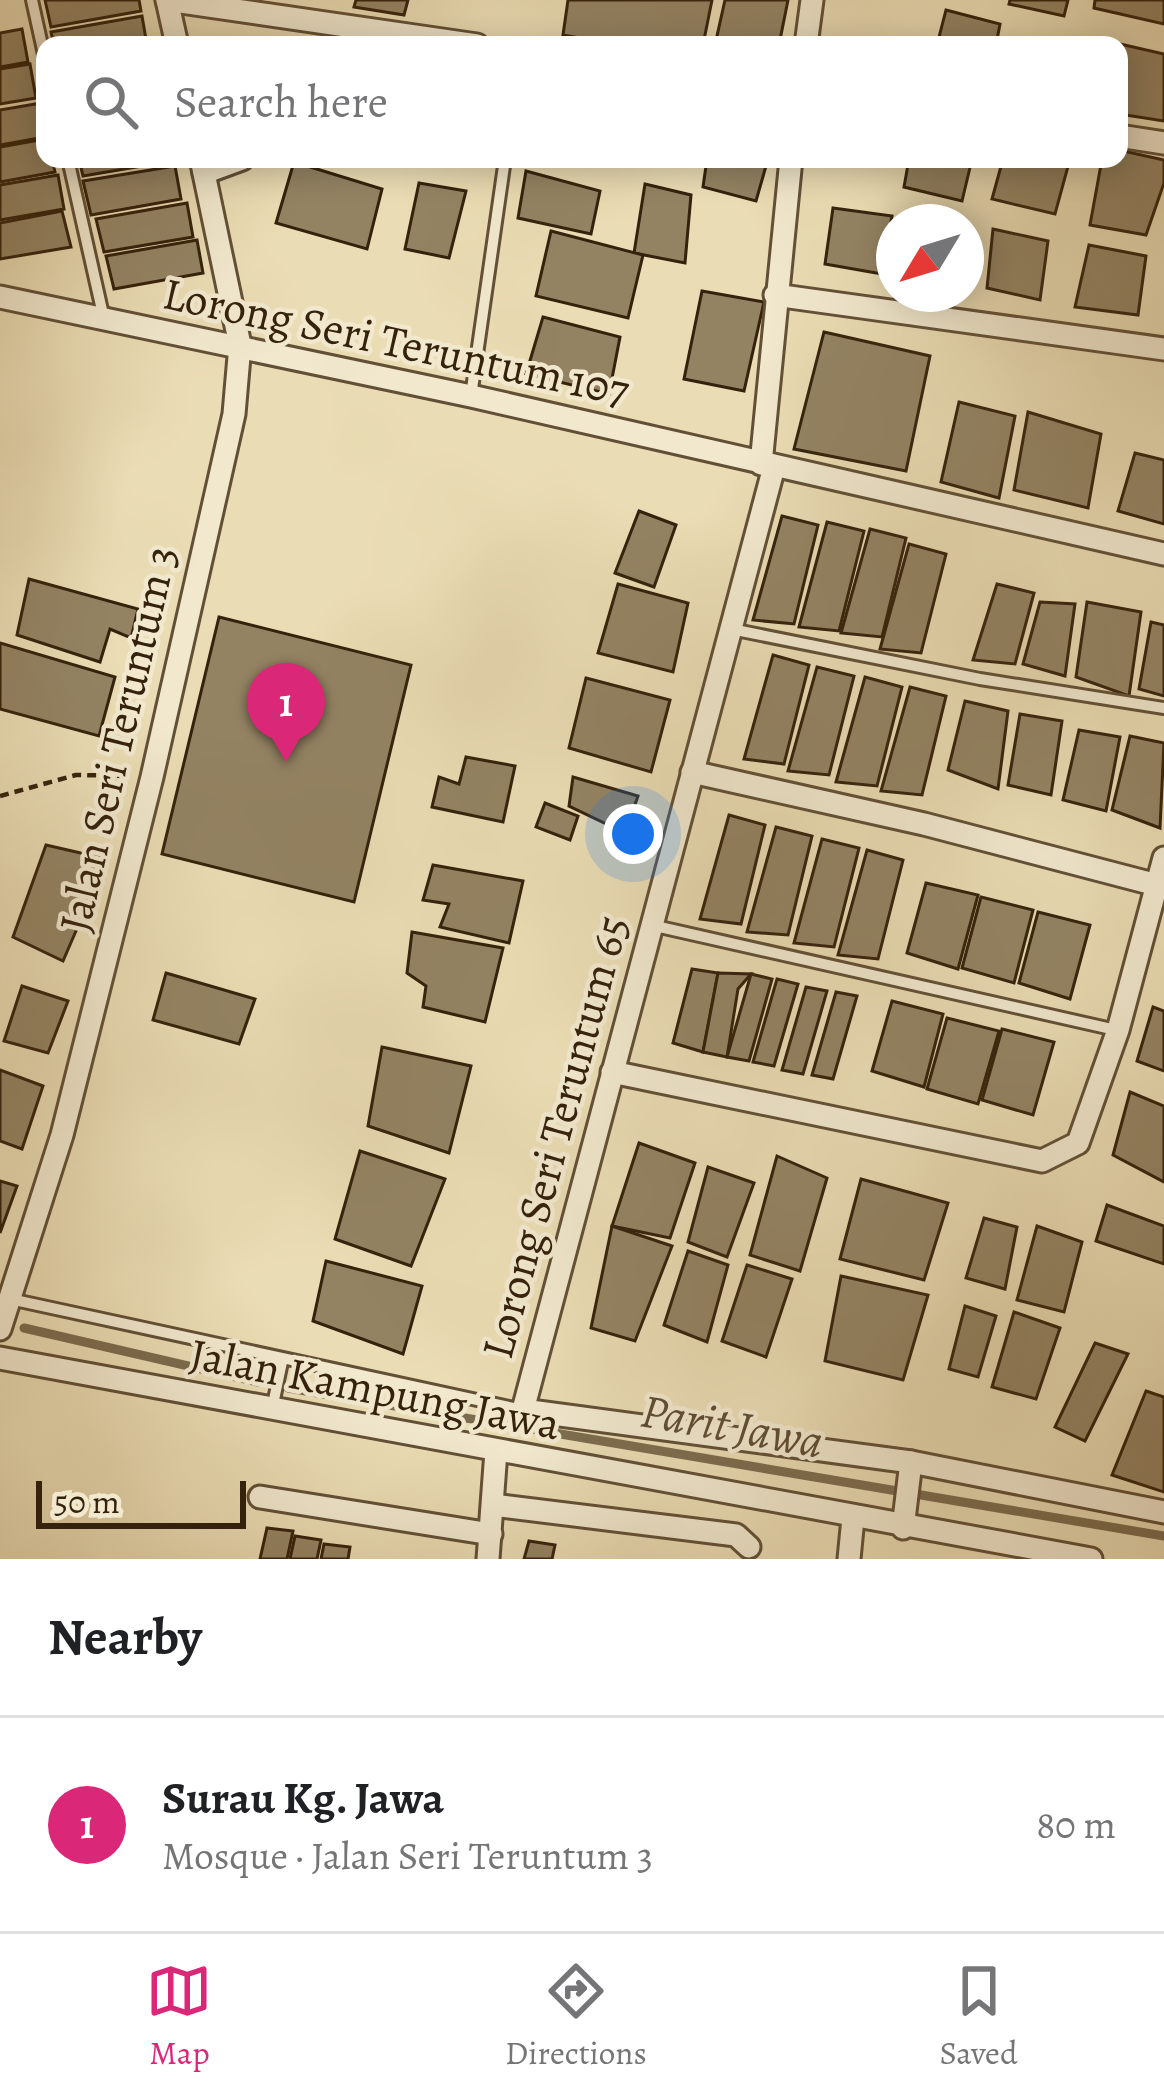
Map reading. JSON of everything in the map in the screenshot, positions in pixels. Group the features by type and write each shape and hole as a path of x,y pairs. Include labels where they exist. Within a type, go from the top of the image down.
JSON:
{"street":[{"path":"175,36 167,0 415,36"},
{"path":"807,36 812,0"},
{"path":"1128,137 1164,143"},
{"name":"Jalan Seri Teruntum 3","path":"0,1329 4,1297 62,1135 152,777 234,414 240,345 202,168"},
{"name":"Lorong Seri Teruntum 65","path":"523,1410 731,629 768,465 775,295 790,168"},
{"path":"775,295 1164,349"},
{"name":"Lorong Seri Teruntum 107","path":"0,297 471,396 1164,554"},
{"path":"692,772 923,824 1157,885"},
{"path":"612,1072 1042,1161 1078,1143 1118,1030 1164,858"},
{"name":"Jalan Kampung Jawa","path":"0,1358 853,1518 904,1516 1091,1559"},
{"name":"Jalan Kampung Jawa","path":"523,1410 911,1462 1164,1512"},
{"path":"488,1559 496,1451"},
{"path":"904,1516 911,1462"},
{"path":"260,1497 491,1534"},
{"path":"748,1553 755,1500"},
{"path":"493,1504 736,1535 748,1553"},
{"path":"849,1559 853,1518"}],"lane":[{"path":"32,0 40,36"},
{"path":"70,168 104,319"},
{"path":"471,396 505,168"},
{"path":"731,629 1164,708"},
{"path":"651,925 1118,1030"},
{"path":"4,1297 282,1362 523,1410"},
{"path":"272,1409 282,1362"}],"path":[{"path":"0,796 76,775 152,777"}],"building":[{"path":"45,0 139,0 141,11 51,27"},
{"path":"356,0 408,0 404,15 354,7"},
{"path":"568,0 712,0 705,36 563,35"},
{"path":"725,0 788,0 781,36 717,36"},
{"path":"1010,0 1068,0 1064,16 1009,4"},
{"path":"1095,0 1164,0 1164,24 1094,8"},
{"path":"946,10 1000,24 998,36 939,36"},
{"path":"142,16 145,36 52,36 51,32"},
{"path":"22,29 28,62 0,67 0,33"},
{"path":"1128,46 1164,54 1164,121 1128,115"},
{"path":"30,64 36,98 0,104 0,69"},
{"path":"36,104 36,139 0,145 0,110"},
{"path":"36,141 36,168 54,168 55,172 0,182 0,147"},
{"path":"1128,152 1164,160 1164,183 1146,235 1090,225 1100,168 1128,168"},
{"path":"81,168 130,168 83,176"},
{"path":"175,168 181,199 91,215 83,181"},
{"path":"292,168 314,168 382,189 367,249 276,223"},
{"path":"706,168 765,168 756,201 703,187"},
{"path":"907,168 970,168 962,201 904,187"},
{"path":"1001,168 1068,168 1055,214 992,199"},
{"path":"526,171 600,191 591,234 518,218"},
{"path":"58,175 64,209 0,220 0,185"},
{"path":"419,183 466,191 449,258 405,249"},
{"path":"645,184 691,195 685,263 634,253"},
{"path":"187,203 193,237 104,252 96,219"},
{"path":"833,208 876,214 876,273 825,264"},
{"path":"62,211 71,247 0,259 0,223"},
{"path":"993,229 1048,241 1040,300 987,288"},
{"path":"551,231 643,255 628,318 536,296"},
{"path":"197,240 203,273 114,289 106,256"},
{"path":"1089,245 1146,256 1138,315 1075,307"},
{"path":"702,291 764,302 744,391 684,379"},
{"path":"543,317 620,337 609,394 526,374"},
{"path":"824,332 930,356 906,471 794,449"},
{"path":"959,402 1015,416 999,498 941,482"},
{"path":"1028,412 1101,434 1088,508 1014,490"},
{"path":"1135,453 1164,460 1164,524 1118,511"},
{"path":"639,511 676,525 654,587 615,573"},
{"path":"782,516 818,525 794,624 753,620"},
{"path":"827,522 864,531 839,631 799,627"},
{"path":"870,529 906,538 882,637 841,633"},
{"path":"909,544 946,554 921,653 880,649"},
{"path":"29,579 138,609 131,638 110,629 100,662 17,635"},
{"path":"618,584 688,603 673,672 598,653"},
{"path":"997,584 1034,593 1015,664 973,660"},
{"path":"1040,602 1075,604 1065,676 1023,664"},
{"path":"1087,602 1141,612 1129,696 1076,677"},
{"path":"219,617 411,665 354,902 162,854"},
{"path":"1151,622 1164,625 1164,696 1139,689"},
{"path":"0,643 115,677 99,736 0,709"},
{"path":"773,655 809,665 784,764 744,759"},
{"path":"817,667 854,676 829,775 788,771"},
{"path":"865,677 902,687 877,786 836,782"},
{"path":"586,678 670,700 651,772 569,748"},
{"path":"910,687 946,696 922,795 881,791"},
{"path":"965,701 1008,711 998,789 948,770"},
{"path":"1020,714 1062,721 1051,795 1008,785"},
{"path":"1079,730 1120,737 1106,811 1063,800"},
{"path":"1130,736 1164,743 1160,828 1112,810"},
{"path":"466,757 515,766 503,822 432,807 439,777 459,784"},
{"path":"573,777 638,796 625,833 569,806"},
{"path":"545,803 578,816 570,840 536,827"},
{"path":"729,815 765,825 741,924 700,919"},
{"path":"776,827 812,836 788,935 747,932"},
{"path":"822,839 859,848 834,947 794,943"},
{"path":"46,845 107,859 63,961 13,937"},
{"path":"867,850 903,860 878,959 838,955"},
{"path":"433,865 523,881 509,943 440,927 449,904 423,900"},
{"path":"926,883 978,895 958,969 907,953"},
{"path":"981,897 1033,910 1014,983 962,968"},
{"path":"1038,912 1090,925 1070,999 1019,983"},
{"path":"412,932 503,948 485,1022 423,1007 426,986 407,973"},
{"path":"692,969 718,973 703,1052 673,1043"},
{"path":"166,973 255,999 239,1044 153,1020"},
{"path":"718,973 751,974 738,989 727,1057 703,1052"},
{"path":"751,974 772,979 749,1061 727,1057"},
{"path":"777,979 798,984 774,1066 753,1062"},
{"path":"22,986 68,1001 48,1053 4,1041"},
{"path":"806,987 827,991 803,1074 782,1070"},
{"path":"836,992 857,996 833,1079 812,1075"},
{"path":"892,1001 943,1014 924,1087 872,1071"},
{"path":"1153,1007 1164,1011 1164,1071 1137,1061"},
{"path":"947,1018 999,1031 978,1104 927,1089"},
{"path":"1002,1029 1054,1042 1033,1115 982,1100"},
{"path":"382,1047 471,1066 449,1153 368,1126"},
{"path":"0,1070 43,1086 22,1149 0,1141"},
{"path":"1130,1092 1164,1106 1164,1182 1113,1155"},
{"path":"639,1143 695,1163 670,1238 612,1226"},
{"path":"360,1151 445,1179 411,1266 335,1239"},
{"path":"777,1156 827,1178 800,1271 750,1255"},
{"path":"708,1167 754,1183 727,1257 688,1242"},
{"path":"861,1179 948,1203 924,1280 840,1259"},
{"path":"0,1181 17,1186 0,1233"},
{"path":"1107,1205 1164,1226 1164,1264 1096,1241"},
{"path":"984,1218 1017,1227 1005,1289 966,1278"},
{"path":"612,1226 672,1246 635,1341 591,1328"},
{"path":"1037,1226 1082,1242 1064,1312 1017,1300"},
{"path":"688,1251 728,1265 707,1342 664,1325"},
{"path":"326,1261 422,1286 403,1354 313,1321"},
{"path":"747,1265 792,1279 766,1357 722,1341"},
{"path":"841,1276 928,1295 903,1380 825,1361"},
{"path":"965,1306 996,1316 978,1377 949,1369"},
{"path":"1014,1312 1060,1328 1036,1399 992,1387"},
{"path":"1095,1343 1128,1354 1085,1441 1055,1427"},
{"path":"1146,1391 1164,1397 1164,1492 1112,1475"},
{"path":"267,1528 293,1531 287,1559 260,1559"},
{"path":"295,1536 321,1540 317,1559 290,1559"},
{"path":"529,1541 555,1545 552,1559 524,1559"},
{"path":"324,1544 350,1547 348,1559 321,1559"}],"waterway":[{"name":"Parit Jawa","path":"24,1328 258,1382"},
{"name":"Parit Jawa","path":"288,1388 1164,1536"}],"place":[{"name":"Surau Kg. Jawa","path":"286,762"}]}
